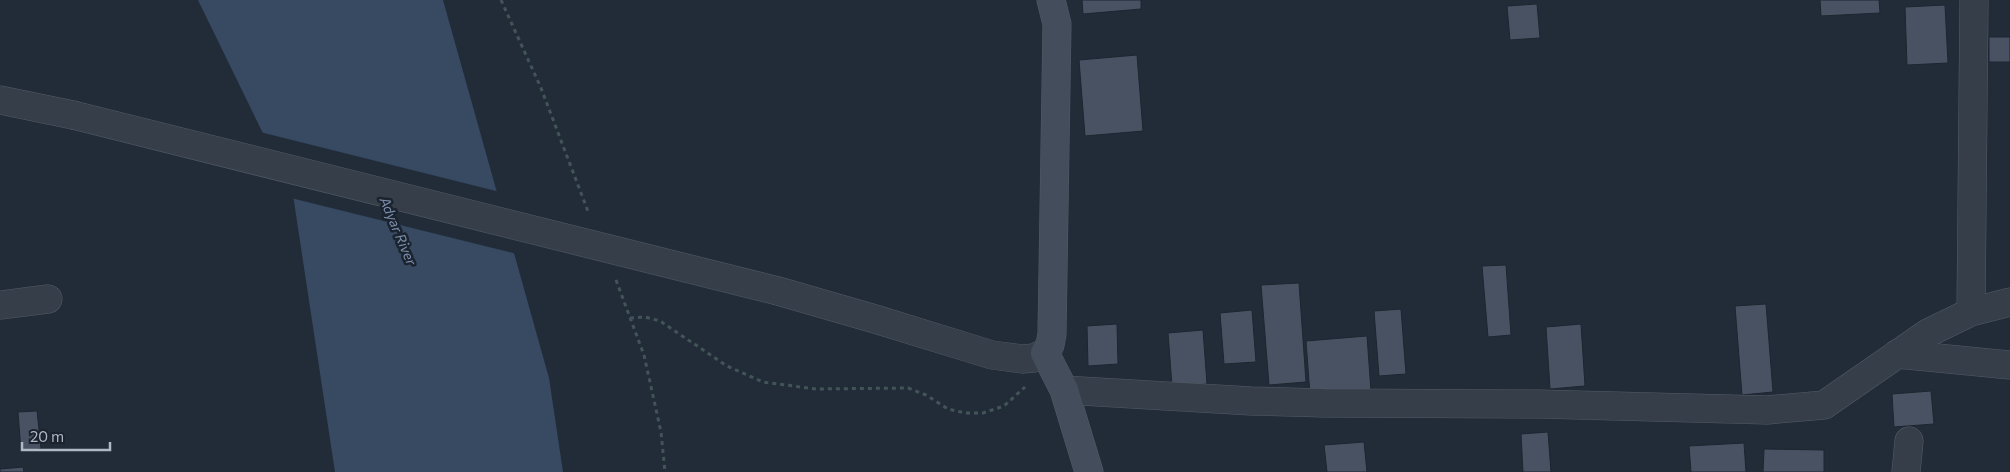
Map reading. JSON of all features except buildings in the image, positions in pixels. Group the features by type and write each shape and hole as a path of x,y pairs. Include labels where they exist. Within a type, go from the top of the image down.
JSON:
{"street":[{"path":"0,100 74,115 778,291 867,316 992,355 1034,358 1045,353 1050,346 1052,334 1057,24 1051,0"},
{"path":"1971,312 1974,0"},
{"path":"0,306 48,299"},
{"path":"1064,390 1251,402 1539,404 1766,410 1824,405 1928,333 1971,312 2010,302"},
{"path":"1045,353 1064,390 1089,472"},
{"path":"1897,354 2010,365"},
{"path":"1906,472 1909,441"}],"path":[{"path":"630,318 645,317 660,321 727,366 763,382 816,388 908,388 926,395 948,409 965,413 983,413 1004,406 1026,386 1045,353"}],"water":[{"name":"Adyar River","path":"198,0 443,0 549,378 563,472 335,472 293,195"}],"pier":[{"path":"260,132 500,192 517,254 291,198"}]}
